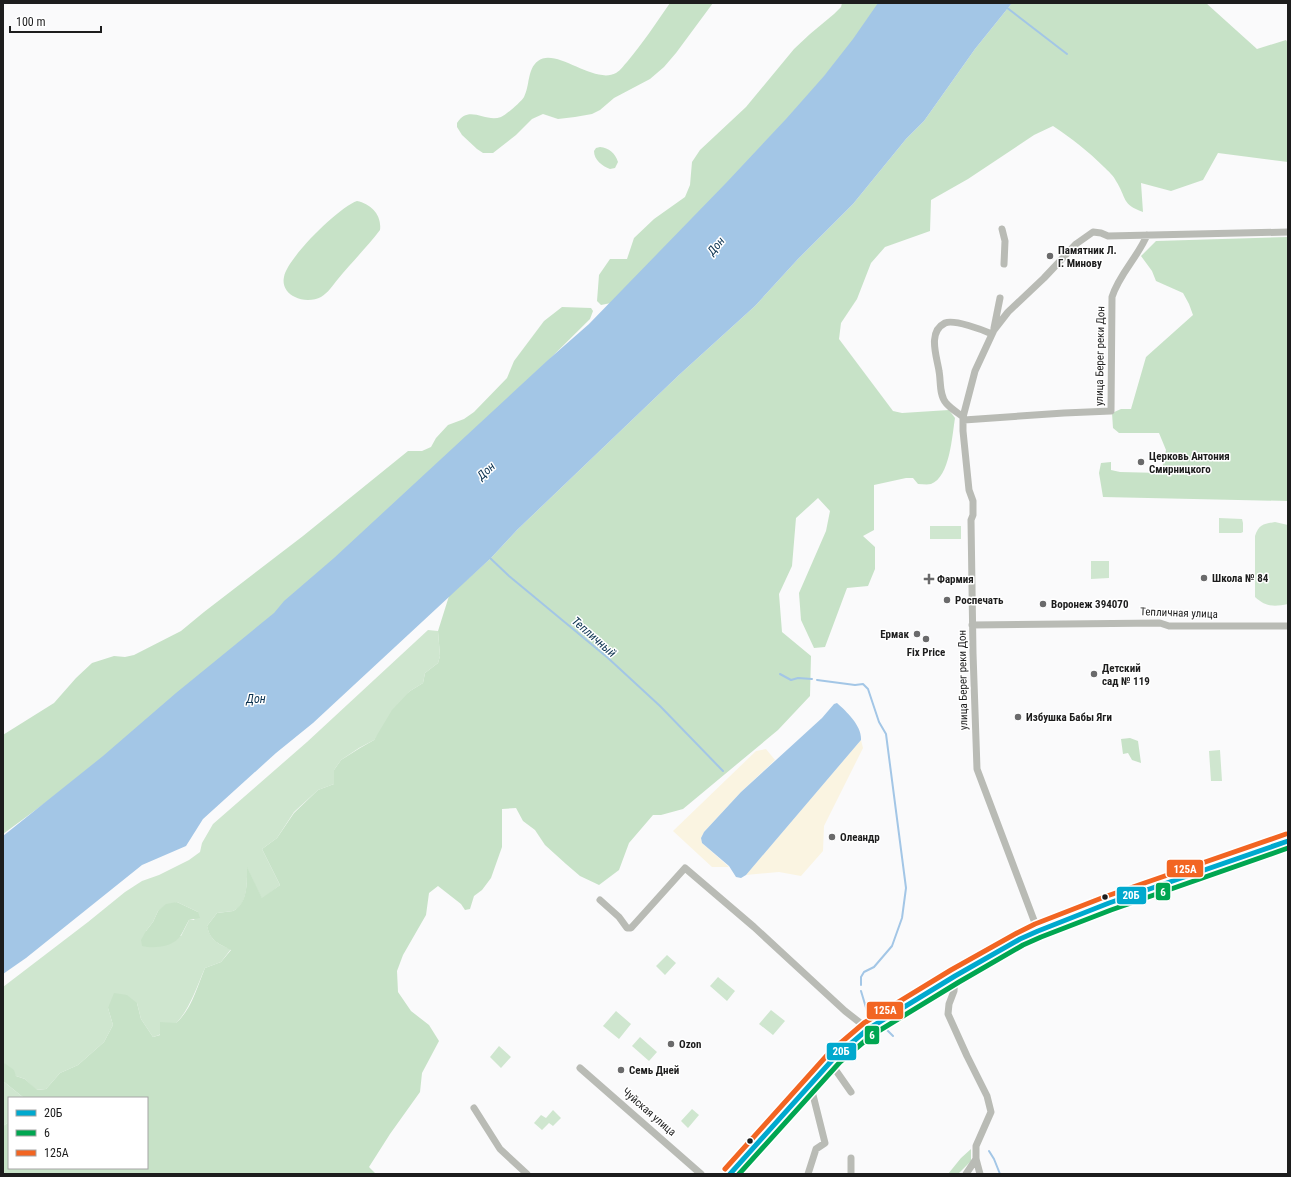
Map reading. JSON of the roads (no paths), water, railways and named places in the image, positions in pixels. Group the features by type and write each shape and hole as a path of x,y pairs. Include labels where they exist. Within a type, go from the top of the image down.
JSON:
{"street":[{"path":"1002,229 1006,241 1004,264"},
{"name":"улица Берег реки Дон","path":"963,418 1111,411 1112,297 1116,285 1143,245 1147,235 1108,236 1093,232 1076,244 1044,278 1008,312 993,332 975,371 963,418 969,490 973,502 973,515 971,520 972,625 976,769 1038,931"},
{"path":"1147,235 1163,236 1211,233 1288,232"},
{"path":"963,418 946,404 943,396 934,350 935,337 939,328 946,322 955,322 993,332 1000,298"},
{"name":"Тепличная улица","path":"972,625 1160,623 1169,626 1288,626"},
{"path":"730,1174 830,1062 868,1029 955,976 1020,939 1038,931 1110,903 1288,841"},
{"path":"600,900 619,917 624,926 631,928 685,868 754,927 845,1012 868,1029"},
{"path":"955,976 954,992 949,1004 948,1014 987,1096 991,1112 976,1146 976,1159 980,1174"},
{"path":"830,1062 851,1092"},
{"name":"Чуйская улица","path":"580,1068 701,1174"},
{"path":"808,1174 816,1149 825,1143 810,1083"},
{"path":"474,1108 500,1149 527,1174"},
{"path":"851,1158 851,1174"},
{"path":"966,1174 976,1159"}],"water":[{"name":"Дон","path":"878,3 1012,3 975,49 924,121 906,139 853,204 798,259 755,306 679,375 517,530 491,558 313,723 276,753 203,819 186,846 142,865 26,958 3,974 3,836 103,756 176,693 274,613 284,601 334,558 589,324 786,119 824,76 853,39"},
{"path":"837,703 849,715 856,725 861,735 861,740 746,875 741,878 736,877 729,866 702,843 701,838 704,832 741,792 822,718 834,704"}],"waterway":[{"path":"1006,7 1067,54"},
{"name":"Тепличный","path":"489,557 509,576 608,658 660,706 723,771"},
{"path":"780,674 791,680 798,678 812,679"},
{"path":"817,680 855,685 863,684 868,689 879,722 886,734 906,888 902,918 892,946 874,967 864,972 861,977 861,985"},
{"path":"861,991 867,1011 875,1018"},
{"path":"883,1026 893,1036"},
{"path":"989,1151 1000,1174"}],"place":[{"name":"Памятник Л. Г. Минову","path":"1050,256"},
{"name":"Церковь Антония Смирницкого","path":"1141,462"},
{"name":"Школа № 84","path":"1204,578"},
{"name":"Фармия","path":"929,579"},
{"name":"Роспечать","path":"947,600"},
{"name":"Воронеж 394070","path":"1043,604"},
{"name":"Ермак","path":"917,634"},
{"name":"Fix Price","path":"926,639"},
{"name":"Детский сад № 119","path":"1094,674"},
{"name":"Избушка Бабы Яги","path":"1018,717"},
{"name":"Олеандр","path":"832,837"},
{"name":"Ozon","path":"671,1044"},
{"name":"Семь Дней","path":"621,1070"}]}
